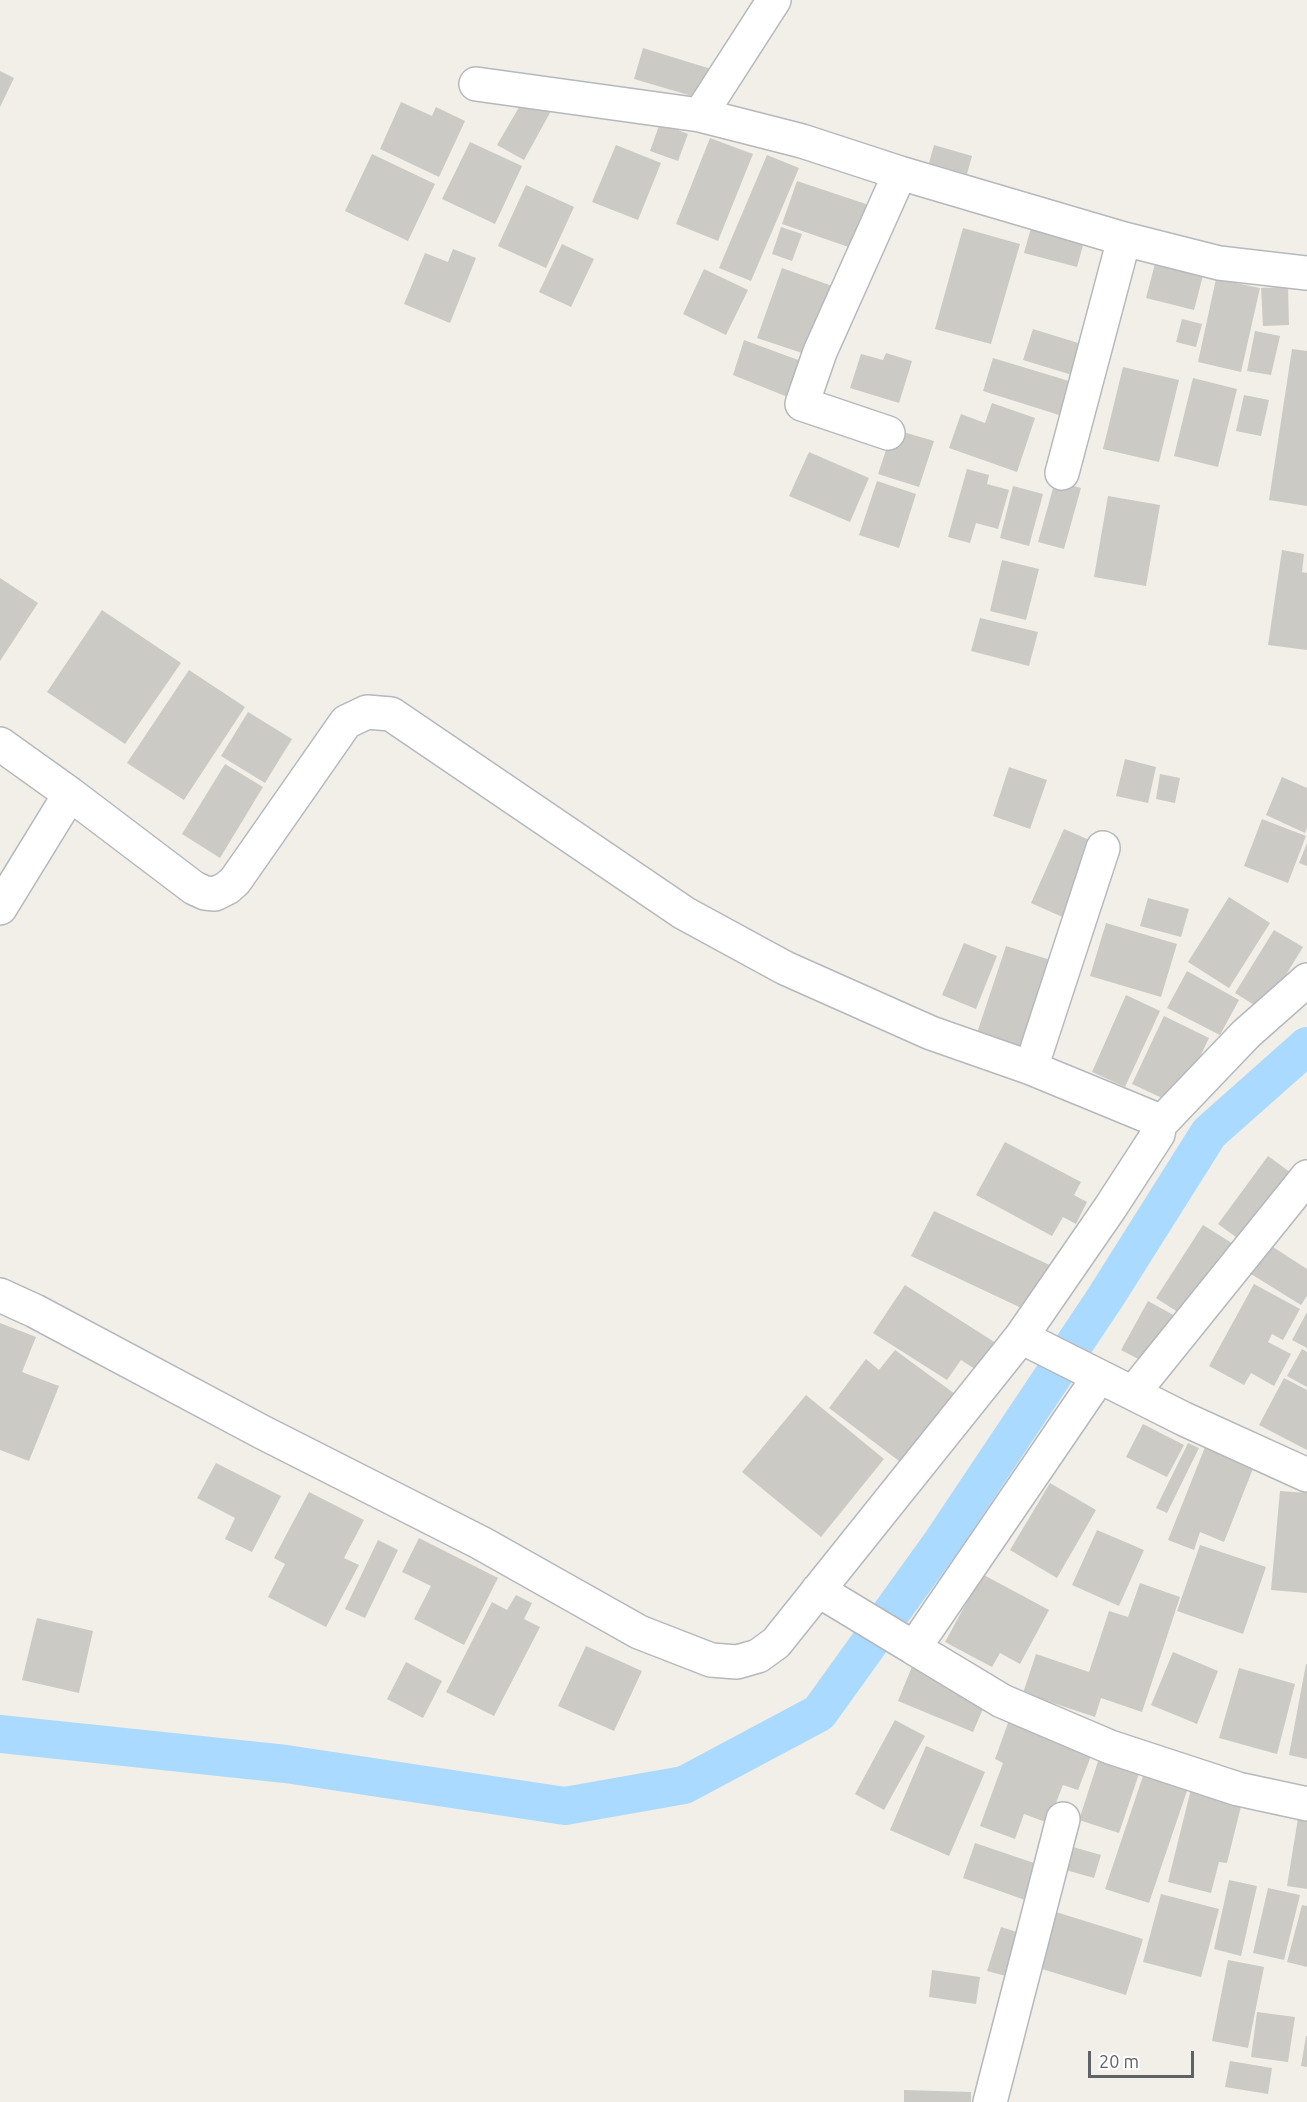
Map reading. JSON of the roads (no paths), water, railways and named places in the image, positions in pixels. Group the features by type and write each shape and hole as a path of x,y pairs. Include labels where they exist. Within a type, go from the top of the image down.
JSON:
{"street":[{"path":"700,115 774,0"},
{"path":"476,84 700,115 802,141 900,173 1124,239 1220,263 1307,273"},
{"path":"888,433 802,404 820,352 900,173"},
{"path":"1062,473 1124,239"},
{"path":"0,744 194,888 215,894 227,888 235,880 346,722 367,712 391,714 684,913 785,968 920,1029 1030,1068 1155,1119 1160,1124"},
{"path":"0,908 70,794"},
{"path":"1030,1068 1103,848"},
{"path":"0,1295 35,1311 262,1432 481,1543 639,1632 711,1660 737,1662 758,1656 776,1643 1032,1342 1110,1208 1158,1134 1160,1124 1246,1034 1307,980"},
{"path":"1133,1393 1307,1178"},
{"path":"1032,1342 1184,1419 1307,1475"},
{"path":"903,1642 1088,1371"},
{"path":"819,1590 1002,1701 1110,1747 1238,1789 1307,1804"},
{"path":"990,2102 1063,1819"}],"waterway":[{"path":"0,1734 286,1764 565,1806 684,1785 819,1713 942,1542 1105,1298 1209,1133 1307,1046"}]}
